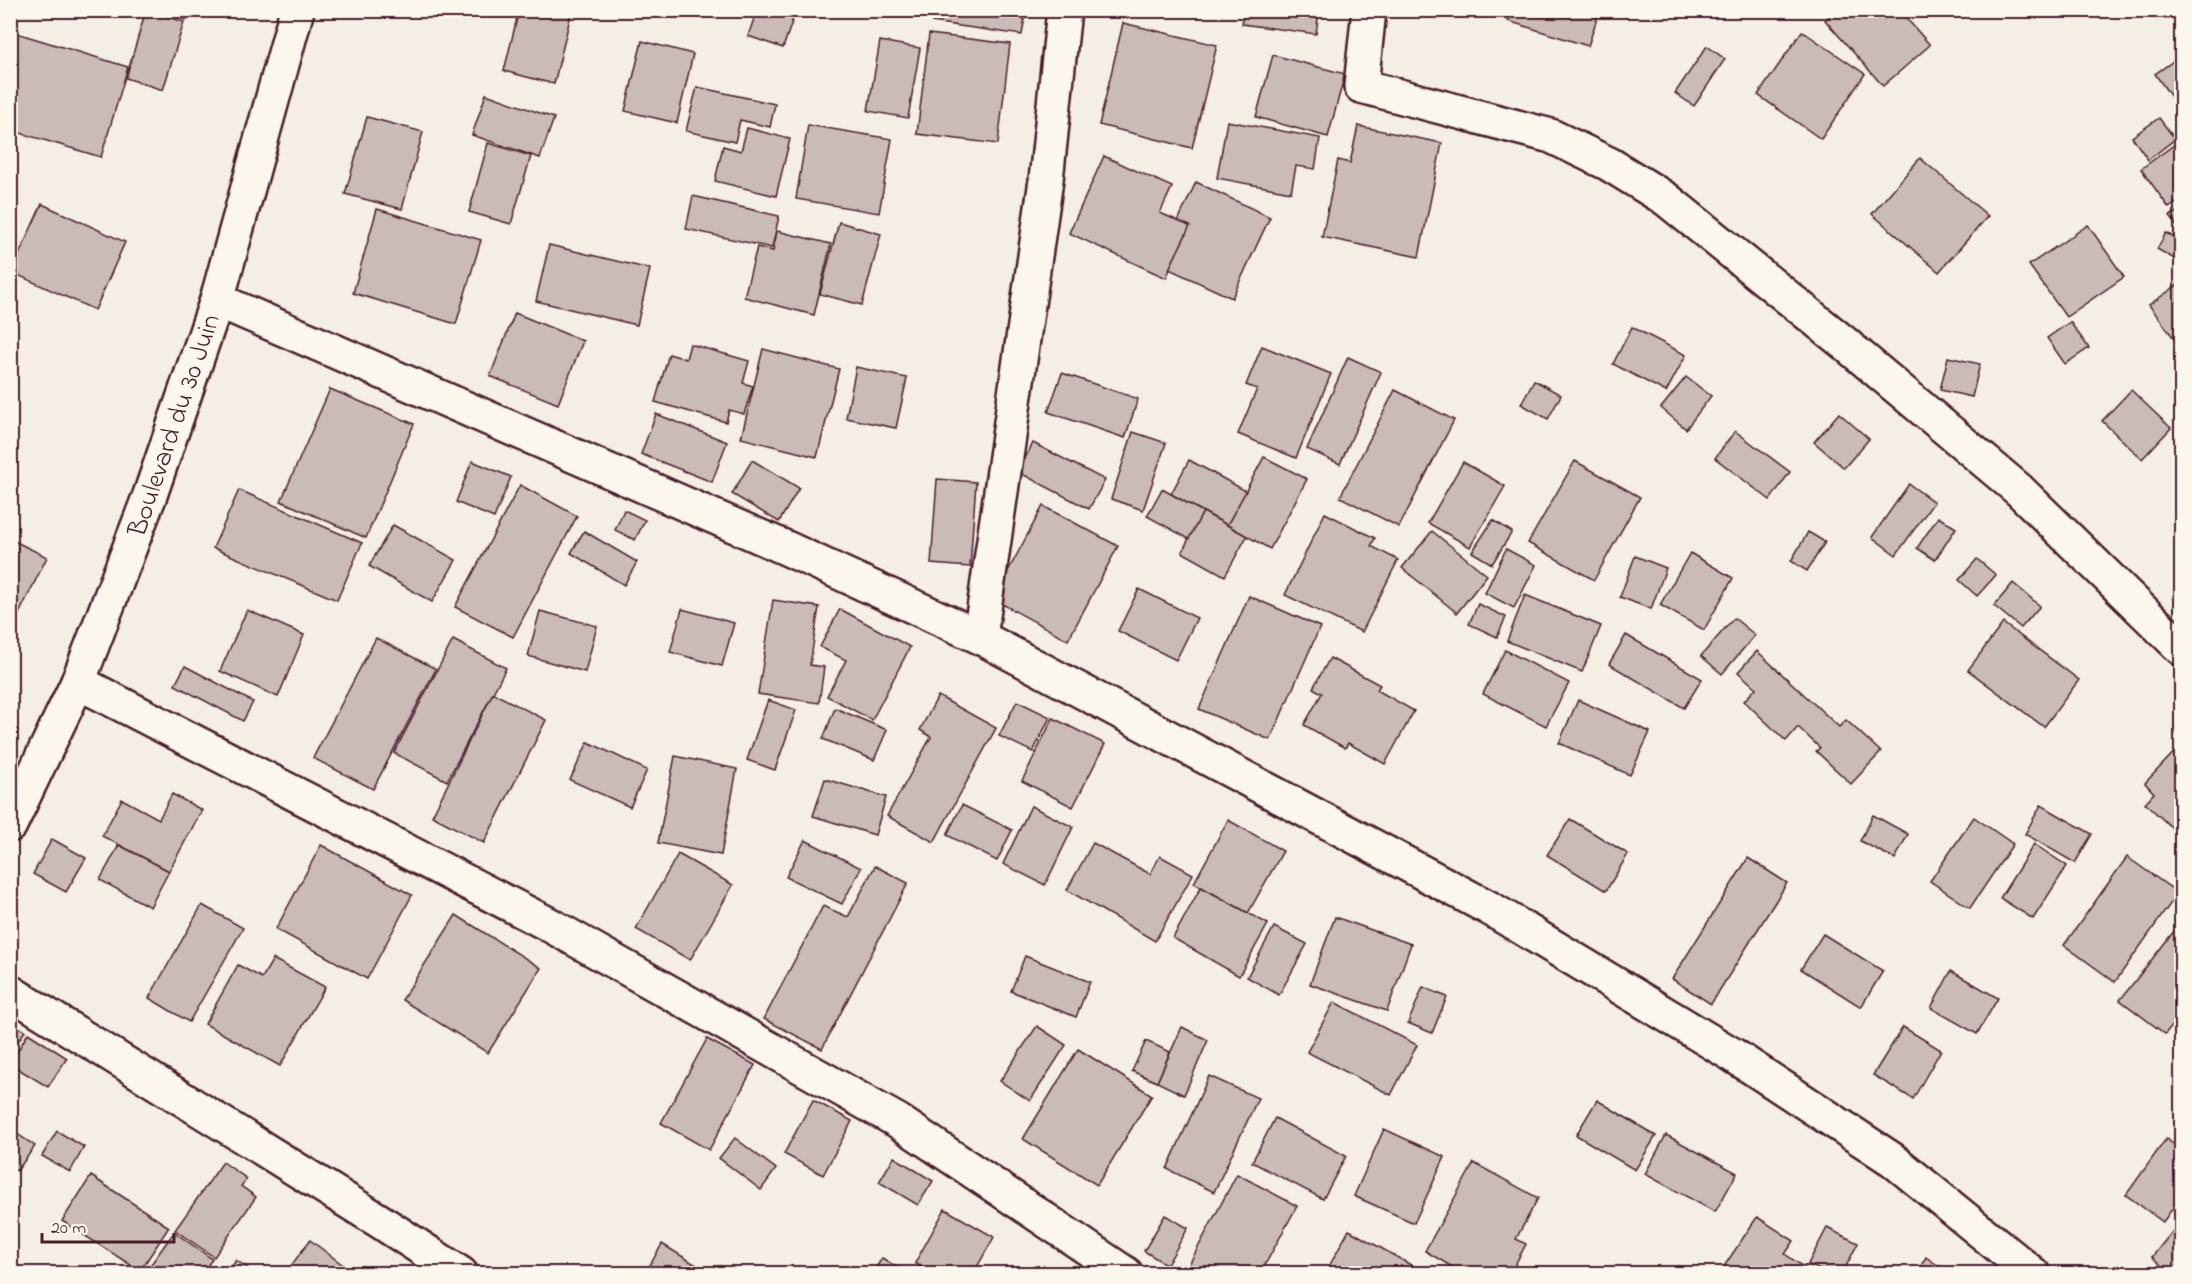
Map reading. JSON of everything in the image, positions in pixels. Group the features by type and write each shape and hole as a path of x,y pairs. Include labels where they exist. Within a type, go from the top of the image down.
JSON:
{"street":[{"name":"Boulevard du 30 Juin","path":"10,825 78,682 150,495 217,300 297,10"},
{"path":"980,637 1046,180 1064,10"},
{"path":"1369,10 1361,86 1551,136 1609,164 1666,199 1843,342 2019,490 2181,649"},
{"path":"217,300 786,548 980,637 1491,909 1713,1043 1893,1160 2033,1274"},
{"path":"78,682 550,925 888,1115 1126,1274"},
{"path":"10,992 461,1274"}],"building":[{"path":"146,10 184,22 163,90 126,78"},
{"path":"152,10 188,10 186,20"},
{"path":"519,10 572,10 554,84 504,71"},
{"path":"701,10 719,10 715,18"},
{"path":"757,10 796,10 783,48 748,36"},
{"path":"934,10 1026,10 1022,35 932,22"},
{"path":"1244,10 1319,10 1316,34 1242,24"},
{"path":"1512,10 1595,10 1599,12 1588,46 1508,21"},
{"path":"1836,10 1899,10 1930,45 1883,86 1825,20"},
{"path":"1123,23 1217,45 1192,148 1099,125"},
{"path":"10,31 128,67 101,157 10,130"},
{"path":"1802,31 1865,74 1821,139 1758,95"},
{"path":"929,34 1010,44 998,144 917,134"},
{"path":"642,41 693,54 677,123 625,111"},
{"path":"880,41 920,48 908,118 868,111"},
{"path":"1707,46 1725,59 1694,106 1675,93"},
{"path":"1273,55 1345,74 1328,137 1256,117"},
{"path":"2182,55 2182,110 2181,111 2155,74"},
{"path":"697,87 775,104 770,127 740,120 735,142 686,131"},
{"path":"486,94 554,118 540,158 472,135"},
{"path":"367,117 423,132 402,209 345,194"},
{"path":"2159,118 2175,139 2148,160 2132,137"},
{"path":"1227,121 1320,138 1315,169 1296,166 1291,192 1217,178"},
{"path":"808,125 892,139 879,213 796,199"},
{"path":"1358,126 1442,143 1419,257 1322,237 1338,160 1350,163"},
{"path":"747,128 790,139 776,196 715,181 723,146 741,151"},
{"path":"2182,139 2182,199 2169,208 2141,169"},
{"path":"488,143 531,156 511,224 469,212"},
{"path":"1104,156 1172,187 1160,213 1190,226 1166,278 1069,233"},
{"path":"1920,158 1988,216 1939,272 1872,214"},
{"path":"1196,182 1270,217 1232,298 1169,269 1190,226 1178,221"},
{"path":"693,196 779,216 772,248 686,229"},
{"path":"42,204 125,242 95,310 11,272"},
{"path":"377,209 481,240 456,324 353,293"},
{"path":"2182,209 2182,235 2170,216"},
{"path":"839,222 881,234 862,305 820,294"},
{"path":"2088,225 2124,277 2066,317 2029,265"},
{"path":"777,231 831,244 814,315 744,297 757,247 773,251"},
{"path":"2166,233 2182,241 2182,250 2176,260 2157,249"},
{"path":"549,245 650,269 637,325 536,301"},
{"path":"2182,282 2182,349 2149,305"},
{"path":"515,313 583,341 558,404 490,376"},
{"path":"2070,322 2089,348 2065,364 2047,338"},
{"path":"1632,327 1686,355 1666,392 1613,364"},
{"path":"690,344 749,361 743,383 753,386 744,414 729,410 726,422 655,402 669,354 686,359"},
{"path":"1262,346 1331,374 1296,458 1238,434 1257,389 1246,385"},
{"path":"763,349 839,369 817,457 741,438"},
{"path":"1348,357 1381,372 1340,464 1307,449"},
{"path":"1948,357 1980,364 1972,397 1940,390"},
{"path":"856,367 907,378 896,428 846,418"},
{"path":"1062,373 1138,399 1125,438 1048,412"},
{"path":"1686,377 1711,396 1686,429 1661,408"},
{"path":"1534,380 1561,395 1548,419 1521,404"},
{"path":"330,389 414,424 366,538 281,501"},
{"path":"1395,390 1454,420 1399,527 1340,497"},
{"path":"2131,390 2171,428 2142,459 2102,421"},
{"path":"1839,413 1869,439 1844,468 1814,442"},
{"path":"656,414 727,442 712,482 641,454"},
{"path":"1735,431 1790,472 1770,500 1715,458"},
{"path":"1133,432 1166,443 1143,510 1111,499"},
{"path":"1033,443 1105,480 1089,509 1018,472"},
{"path":"1264,457 1307,479 1270,549 1227,525"},
{"path":"752,460 799,488 779,522 732,494"},
{"path":"1189,460 1246,491 1227,525 1171,494"},
{"path":"472,461 511,477 494,518 456,502"},
{"path":"1575,461 1640,497 1594,580 1528,543"},
{"path":"1463,462 1505,486 1470,547 1428,523"},
{"path":"937,479 976,482 970,567 931,564"},
{"path":"1909,484 1934,502 1896,555 1872,537"},
{"path":"520,485 577,516 513,637 455,607"},
{"path":"1162,489 1203,512 1189,539 1147,516"},
{"path":"239,490 362,543 337,600 213,548"},
{"path":"1043,506 1118,546 1068,640 993,599"},
{"path":"624,510 645,520 635,540 615,530"},
{"path":"1203,512 1247,536 1225,576 1182,552"},
{"path":"1325,513 1375,538 1371,546 1398,560 1362,632 1285,595"},
{"path":"1938,517 1956,528 1935,560 1917,548"},
{"path":"1493,520 1512,532 1492,564 1472,552"},
{"path":"393,525 456,560 432,602 369,566"},
{"path":"584,531 637,562 624,585 571,553"},
{"path":"1432,531 1487,575 1457,613 1402,568"},
{"path":"1808,532 1825,542 1807,571 1791,561"},
{"path":"10,539 47,557 12,628 10,627"},
{"path":"1506,549 1536,565 1514,608 1485,593"},
{"path":"1690,553 1733,578 1704,630 1660,605"},
{"path":"1635,556 1666,568 1651,609 1620,597"},
{"path":"1977,559 1996,575 1977,596 1959,580"},
{"path":"2013,583 2040,606 2021,628 1994,606"},
{"path":"1139,589 1197,618 1176,660 1118,631"},
{"path":"1525,595 1601,626 1582,672 1507,641"},
{"path":"1249,596 1320,627 1270,740 1199,709"},
{"path":"773,600 819,607 810,665 824,667 819,703 758,694"},
{"path":"1478,604 1506,617 1497,637 1469,624"},
{"path":"682,609 734,623 722,666 670,652"},
{"path":"840,609 910,647 872,720 827,696 846,660 820,647"},
{"path":"247,610 304,635 278,697 220,671"},
{"path":"540,611 597,626 585,672 528,656"},
{"path":"1734,618 1755,635 1722,674 1701,656"},
{"path":"2003,623 2079,680 2044,727 1968,670"},
{"path":"1626,635 1702,679 1684,708 1609,664"},
{"path":"376,638 436,669 373,789 313,758"},
{"path":"453,640 506,668 447,781 394,753"},
{"path":"1505,650 1569,683 1546,726 1483,694"},
{"path":"1757,651 1839,727 1846,720 1881,752 1851,784 1816,751 1820,748 1798,727 1786,741 1744,701 1756,688 1738,672"},
{"path":"1330,658 1380,685 1377,690 1414,711 1385,764 1348,743 1345,748 1304,725 1322,693 1313,688"},
{"path":"185,666 253,702 243,721 175,685"},
{"path":"493,693 546,720 484,843 432,816"},
{"path":"938,696 996,728 934,842 887,816 931,737 920,730"},
{"path":"768,700 796,710 775,770 747,760"},
{"path":"1578,700 1650,732 1630,775 1559,743"},
{"path":"1017,701 1050,717 1033,752 999,736"},
{"path":"835,708 887,730 874,760 823,739"},
{"path":"1053,718 1105,744 1073,807 1022,781"},
{"path":"588,742 647,770 630,807 570,780"},
{"path":"2182,744 2182,837 2145,803 2154,793 2145,783"},
{"path":"675,756 737,769 721,855 658,843"},
{"path":"825,779 886,797 875,835 813,816"},
{"path":"172,794 202,810 169,871 102,836 122,799 159,819"},
{"path":"962,805 1012,830 997,861 947,835"},
{"path":"2041,805 2092,834 2075,863 2025,834"},
{"path":"1031,806 1073,827 1045,885 1003,864"},
{"path":"1873,815 1908,834 1895,859 1860,841"},
{"path":"1974,817 2013,844 1970,908 1930,881"},
{"path":"1570,819 1628,854 1606,891 1547,855"},
{"path":"1228,820 1283,851 1248,913 1194,883"},
{"path":"52,839 86,858 66,892 33,874"},
{"path":"805,840 861,868 842,904 786,877"},
{"path":"1093,843 1150,874 1160,856 1193,874 1155,941 1067,890"},
{"path":"2034,844 2067,866 2033,919 2000,898"},
{"path":"119,845 169,871 150,907 100,880"},
{"path":"321,845 412,895 367,979 276,929"},
{"path":"678,854 733,885 690,960 636,929"},
{"path":"2127,857 2178,893 2115,982 2064,945"},
{"path":"1748,858 1787,883 1711,1004 1672,979"},
{"path":"875,866 908,883 822,1049 764,1019 823,906 848,917"},
{"path":"1201,887 1268,924 1239,976 1173,938"},
{"path":"202,905 243,928 189,1022 149,998"},
{"path":"456,915 541,968 488,1053 402,1000"},
{"path":"1335,917 1411,944 1387,1011 1310,984"},
{"path":"2182,921 2182,1013 2165,1034 2120,1000"},
{"path":"1274,927 1307,944 1279,995 1247,977"},
{"path":"1823,934 1883,971 1861,1007 1801,969"},
{"path":"1025,956 1090,982 1076,1017 1011,991"},
{"path":"273,959 325,987 280,1066 205,1024 238,965 262,978"},
{"path":"1951,971 1998,998 1977,1034 1931,1008"},
{"path":"1423,987 1447,997 1432,1033 1408,1023"},
{"path":"1334,1002 1417,1045 1391,1095 1307,1052"},
{"path":"10,1021 25,1031 10,1054"},
{"path":"1037,1026 1066,1045 1030,1101 1000,1081"},
{"path":"1182,1027 1208,1040 1184,1095 1157,1082"},
{"path":"1903,1027 1941,1050 1913,1099 1873,1075"},
{"path":"28,1033 67,1058 48,1087 10,1064"},
{"path":"707,1039 755,1065 709,1150 661,1123"},
{"path":"1146,1041 1170,1052 1157,1082 1132,1071"},
{"path":"1078,1049 1152,1095 1097,1185 1023,1139"},
{"path":"1209,1076 1258,1098 1214,1192 1167,1169"},
{"path":"813,1100 852,1121 823,1175 784,1154"},
{"path":"1597,1100 1656,1136 1635,1170 1576,1135"},
{"path":"1275,1118 1346,1156 1323,1199 1252,1162"},
{"path":"10,1129 35,1146 17,1171 10,1167"},
{"path":"1384,1129 1445,1157 1414,1223 1354,1196"},
{"path":"57,1131 84,1147 70,1172 42,1156"},
{"path":"1666,1135 1737,1173 1715,1212 1645,1174"},
{"path":"735,1138 776,1169 761,1190 719,1158"},
{"path":"2166,1139 2182,1150 2182,1195 2163,1222 2126,1195"},
{"path":"894,1157 933,1181 918,1205 879,1182"},
{"path":"223,1162 247,1179 241,1186 256,1197 214,1257 175,1230"},
{"path":"1474,1163 1538,1198 1516,1239 1526,1244 1510,1274 1464,1274 1425,1251"},
{"path":"1237,1174 1297,1206 1260,1274 1184,1274"},
{"path":"91,1176 169,1227 140,1271 62,1221"},
{"path":"945,1209 994,1237 973,1274 932,1274 915,1263"},
{"path":"1165,1215 1188,1228 1167,1265 1144,1251"},
{"path":"1757,1217 1794,1241 1785,1254 1813,1274 1719,1274"},
{"path":"2180,1222 2182,1271 2179,1274 2153,1274 2161,1265 2152,1257"},
{"path":"1827,1228 1858,1243 1842,1274 1827,1274 1808,1264"},
{"path":"1349,1230 1425,1273 1425,1274 1325,1274"},
{"path":"174,1232 212,1259 202,1274 144,1274"},
{"path":"310,1240 355,1274 285,1274"},
{"path":"662,1244 711,1274 645,1274"},
{"path":"1926,1257 1950,1274 1916,1274"},
{"path":"882,1258 908,1274 872,1274"},
{"path":"236,1260 256,1274 227,1274"}]}
